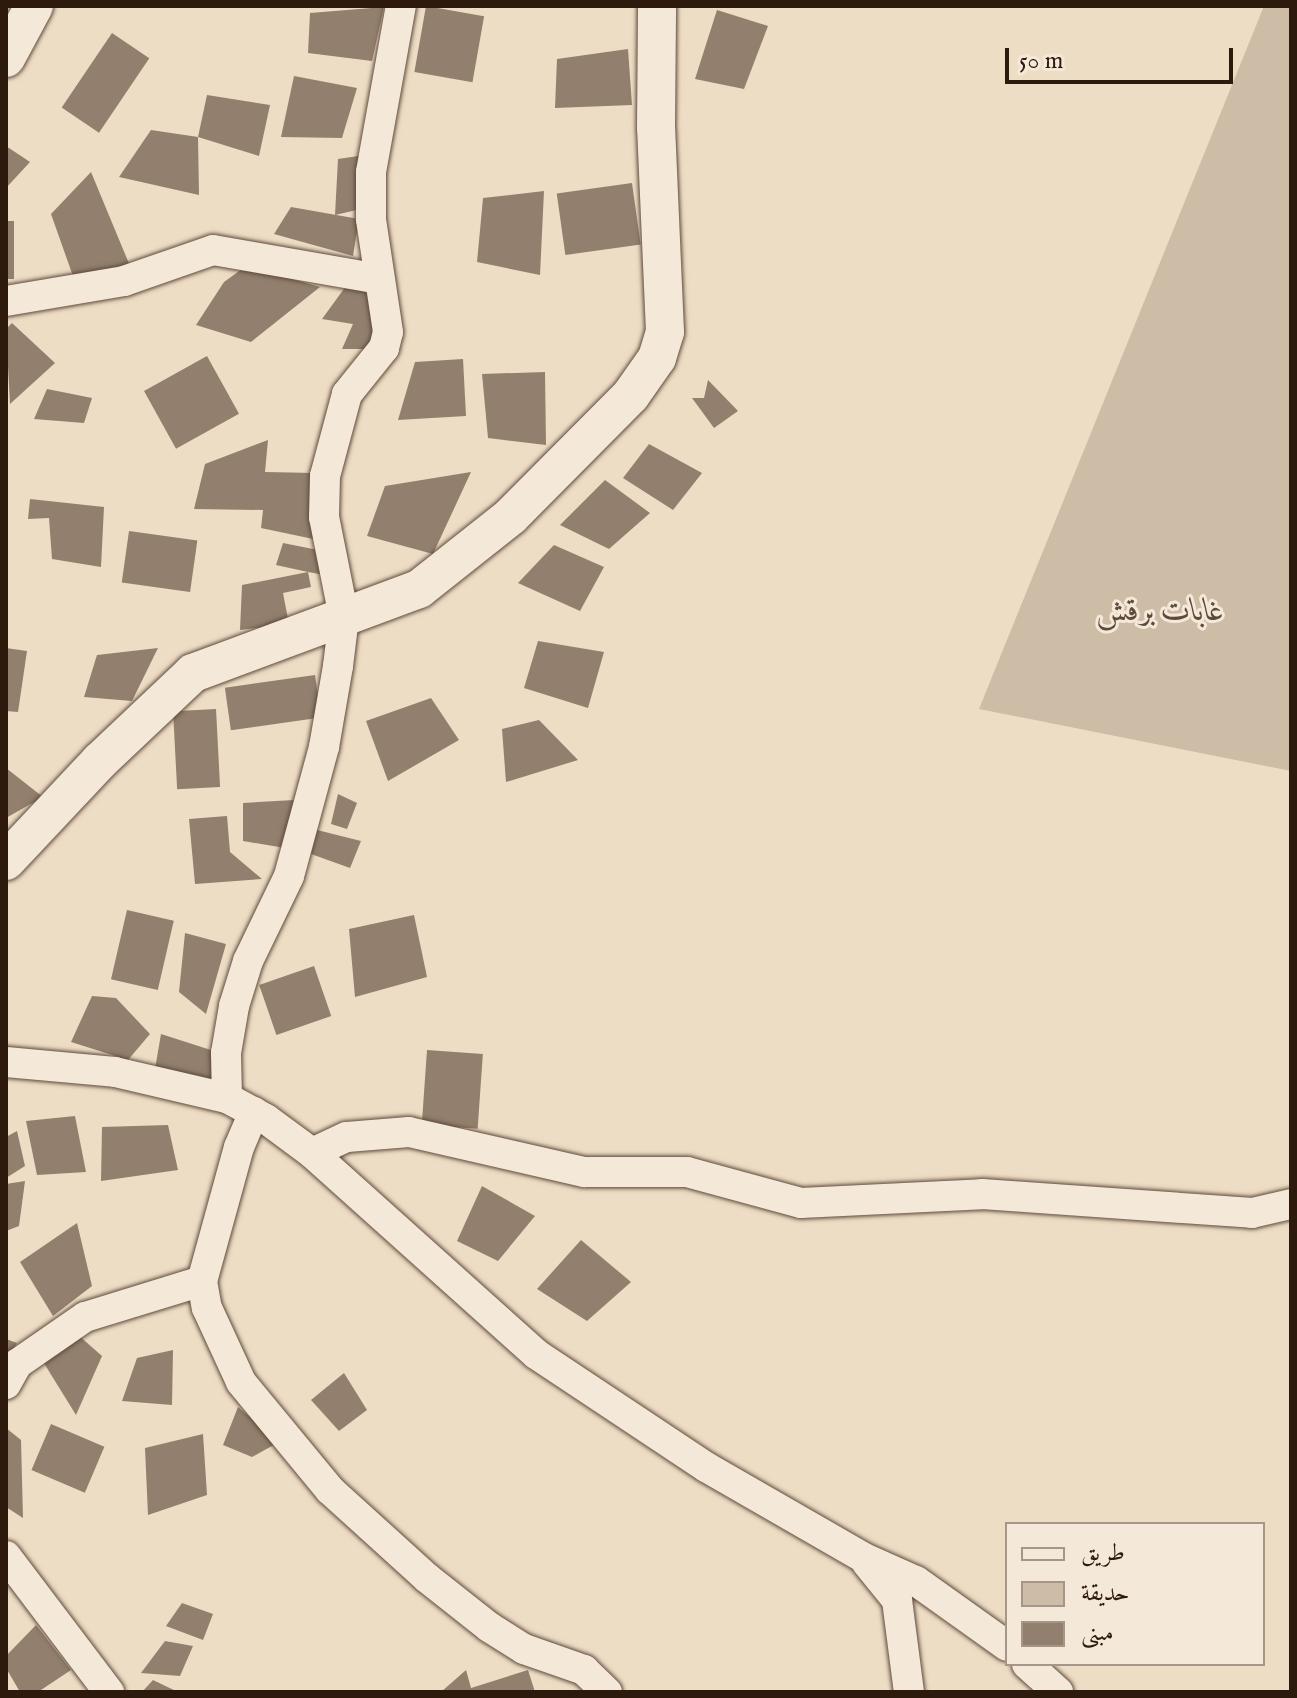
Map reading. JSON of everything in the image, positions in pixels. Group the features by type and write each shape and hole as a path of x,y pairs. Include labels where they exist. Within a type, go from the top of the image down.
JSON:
{"street":[{"path":"6,58 34,6"},
{"path":"227,1098 226,1053 234,1006 248,961 289,876 324,747 344,617 324,517 325,476 347,394 384,348 388,332 371,219 371,172 401,6"},
{"path":"6,861 100,761 193,673 419,589 452,566 552,477 631,395 657,358 665,332 656,128 657,6"},
{"path":"6,301 124,281 213,250 380,279"},
{"path":"6,1062 115,1072 227,1098 254,1112 312,1153 536,1354 706,1467 864,1558 916,1581 1005,1645"},
{"path":"254,1112 239,1147 202,1281 207,1308 241,1382 330,1490 489,1627 524,1649 584,1670 607,1692"},
{"path":"312,1153 347,1137 409,1132 584,1172 687,1172 801,1203 982,1194 1252,1213 1291,1204"},
{"path":"6,1384 17,1364 85,1317 202,1281"},
{"path":"6,1556 109,1692"},
{"path":"864,1558 897,1600 909,1692"},
{"path":"1029,1666 1058,1692"}],"green space":[{"name":"غابات برقش","path":"1264,6 1291,6 1291,771 979,709"}],"building":[{"path":"426,6 484,16 472,82 414,72"},
{"path":"384,7 372,61 308,53 310,13"},
{"path":"717,10 768,26 744,89 695,79"},
{"path":"112,33 149,58 99,133 62,108"},
{"path":"628,49 632,105 555,108 557,59"},
{"path":"294,76 357,88 342,138 281,137"},
{"path":"207,95 270,105 259,156 198,137"},
{"path":"151,130 198,137 199,195 119,177"},
{"path":"6,146 30,162 6,188"},
{"path":"365,155 361,209 335,215 338,159"},
{"path":"91,172 130,266 74,279 51,214"},
{"path":"632,183 641,244 565,255 557,194"},
{"path":"544,191 540,275 477,262 483,198"},
{"path":"291,207 359,219 353,256 274,234"},
{"path":"6,221 14,221 14,279 6,279"},
{"path":"246,266 320,287 251,342 196,325 224,282"},
{"path":"346,286 370,290 380,309 371,349 342,349 353,324 322,319"},
{"path":"12,323 55,363 10,404 6,329"},
{"path":"207,356 239,414 176,449 144,391"},
{"path":"463,359 466,416 398,420 415,362"},
{"path":"545,372 546,445 488,438 482,374"},
{"path":"708,380 738,411 714,428 692,398 704,398"},
{"path":"47,389 92,398 84,423 34,419"},
{"path":"268,440 265,472 315,473 318,540 261,528 263,510 194,509 205,464"},
{"path":"649,444 702,473 673,510 623,478"},
{"path":"471,472 433,554 367,536 385,486"},
{"path":"605,480 650,513 609,549 560,525"},
{"path":"30,499 104,507 101,567 52,559 49,518 28,519"},
{"path":"129,531 197,541 190,592 122,582"},
{"path":"283,543 318,550 325,575 276,565"},
{"path":"554,545 604,567 580,611 518,583"},
{"path":"308,572 311,587 283,593 289,624 240,630 242,585"},
{"path":"538,641 604,652 588,708 524,688"},
{"path":"6,648 27,651 18,712 6,711"},
{"path":"158,648 132,701 84,697 97,655"},
{"path":"315,675 321,718 231,730 225,688"},
{"path":"431,698 459,740 388,781 366,721"},
{"path":"216,709 220,787 177,789 173,711"},
{"path":"539,720 578,760 506,782 502,729"},
{"path":"6,768 43,797 6,818"},
{"path":"338,794 357,803 347,829 331,824"},
{"path":"294,800 285,848 243,841 243,803"},
{"path":"227,816 230,852 262,879 195,884 189,819"},
{"path":"317,830 361,841 350,868 311,854"},
{"path":"127,910 174,921 158,990 111,979"},
{"path":"414,915 427,977 355,997 349,929"},
{"path":"185,933 226,944 206,1014 179,992"},
{"path":"314,966 331,1016 276,1035 259,985"},
{"path":"92,996 116,998 150,1034 128,1060 71,1042"},
{"path":"161,1034 214,1051 211,1081 155,1069"},
{"path":"427,1050 483,1054 478,1129 422,1125"},
{"path":"75,1116 86,1172 37,1175 26,1121"},
{"path":"168,1125 178,1170 101,1181 102,1127"},
{"path":"17,1131 25,1166 6,1178 6,1137"},
{"path":"25,1181 19,1226 6,1231 6,1184"},
{"path":"482,1186 535,1216 498,1261 457,1241"},
{"path":"77,1223 92,1286 53,1316 20,1262"},
{"path":"581,1240 631,1282 587,1321 537,1289"},
{"path":"77,1334 102,1356 76,1415 42,1360"},
{"path":"6,1339 17,1343 6,1362"},
{"path":"173,1350 172,1405 122,1401 137,1358"},
{"path":"344,1373 367,1410 339,1431 311,1400"},
{"path":"238,1407 279,1442 252,1457 223,1445"},
{"path":"51,1424 104,1447 85,1493 31,1470"},
{"path":"6,1428 21,1440 23,1518 6,1507"},
{"path":"203,1434 207,1495 148,1515 145,1448"},
{"path":"182,1603 213,1614 203,1640 166,1626"},
{"path":"36,1625 71,1670 38,1692 20,1692 6,1668 6,1656"},
{"path":"165,1641 193,1646 180,1676 141,1673"},
{"path":"466,1670 471,1688 528,1670 535,1692 441,1692"},
{"path":"153,1680 178,1692 142,1692"}]}
